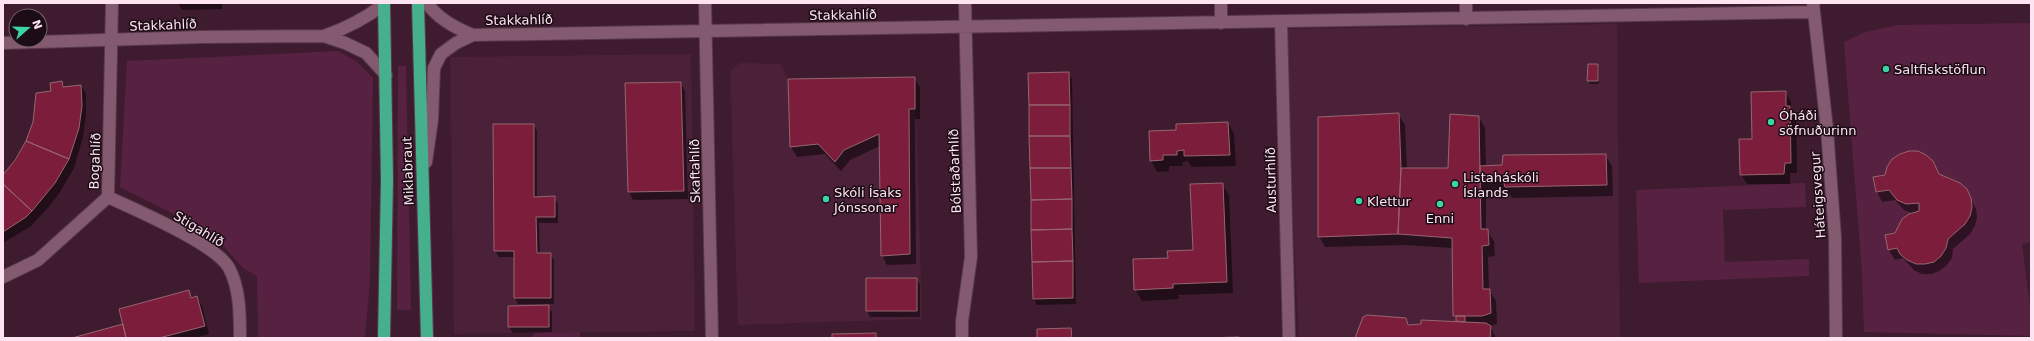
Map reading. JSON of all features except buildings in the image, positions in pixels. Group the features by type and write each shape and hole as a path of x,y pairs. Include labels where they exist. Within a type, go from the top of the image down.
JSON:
{"highway":[{"name":"Miklabraut","path":"418,3 427,338"},
{"name":"Miklabraut","path":"384,4 387,180 384,338"}],"street":[{"name":"Bogahlíð","path":"3,277 38,260 108,197 113,40 112,3"},
{"name":"Stakkahlíð","path":"427,3 433,12 456,29 473,35 1466,19 1813,8"},
{"name":"Skaftahlíð","path":"705,3 712,338"},
{"name":"Bólstaðarhlíð","path":"962,338 962,321 971,257 965,3"},
{"path":"1221,3 1221,23"},
{"path":"1466,3 1466,19"},
{"name":"Stakkahlíð","path":"3,43 202,37 324,36 346,29 366,18 384,4"},
{"name":"Háteigsvegur","path":"1813,8 1828,144 1835,237 1836,338"},
{"name":"Austurhlíð","path":"1281,22 1289,338"},
{"name":"Stakkahlíð","path":"423,183 432,120 434,68 441,54 456,43 473,35"},
{"name":"Stakkahlíð","path":"324,36 345,43 366,53 386,75"},
{"name":"Stigahlíð","path":"108,197 215,252 229,268 236,289 240,338"}],"shaded area":[{"path":"2031,23 2031,242 2022,244 2031,314 2031,336 1864,332 1862,273 1844,42 1865,32 1898,25"},
{"name":"Listaháskóli Íslands","path":"1617,24 1620,338 1299,338 1284,29"},
{"path":"338,51 356,61 373,78 370,280 365,338 258,338 257,276 243,268 213,234 120,187 127,61"},
{"path":"691,54 695,331 454,334 450,57"},
{"name":"Skóli Ísaks Jónssonar","path":"740,63 781,64 788,79 915,77 922,319 738,325 730,71"},
{"path":"398,66 406,66 411,310 397,310"},
{"path":"1805,183 1806,207 1723,210 1725,262 1809,259 1809,276 1639,283 1636,190"},
{"path":"580,332 580,338 531,338 535,333"}],"place":[{"name":"Saltfiskstöflun","path":"1886,69"},
{"name":"Óháði söfnuðurinn","path":"1771,122"},
{"name":"Listaháskóli Íslands","path":"1455,184"},
{"name":"Skóli Ísaks Jónssonar","path":"826,199"},
{"name":"Klettur","path":"1359,201"},
{"name":"Enni","path":"1440,204"}]}
